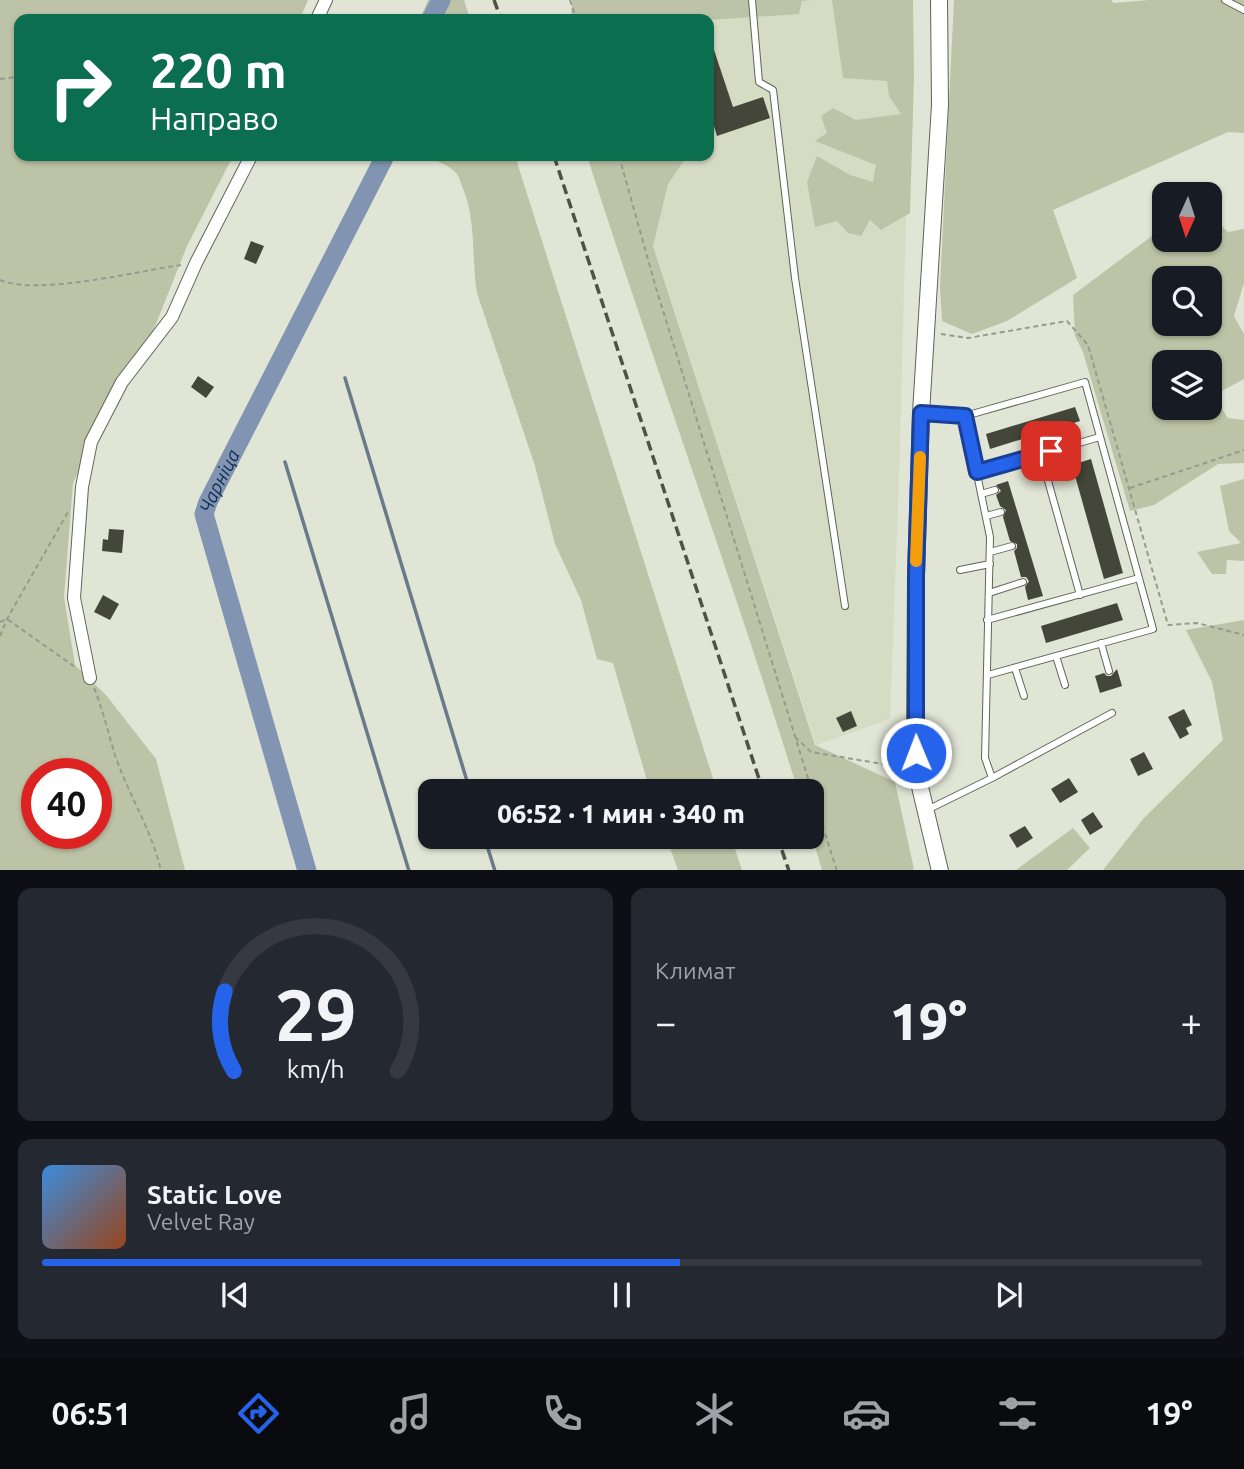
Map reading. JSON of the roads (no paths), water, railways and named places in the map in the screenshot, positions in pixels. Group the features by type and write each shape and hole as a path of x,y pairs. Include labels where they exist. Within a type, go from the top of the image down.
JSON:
{"street":[{"path":"939,0 940,105 921,413 916,576 916,770 940,870"},
{"path":"90,678 74,598 82,487 91,442 122,382 172,317 196,263 248,161"}],"lane":[{"path":"752,0 759,82 773,90 795,278 845,606"},
{"path":"1225,0 1244,10"},
{"path":"921,413 965,416 1085,382 1153,629 988,675"},
{"path":"965,416 990,537 985,758 992,778"},
{"path":"977,472 1100,437"},
{"path":"1043,463 1080,595"},
{"path":"981,494 995,490"},
{"path":"986,516 1002,512"},
{"path":"990,552 1012,546"},
{"path":"960,570 990,564"},
{"path":"987,620 1139,578"},
{"path":"989,593 1023,582"},
{"path":"1101,643 1109,671"},
{"path":"1056,656 1065,685"},
{"path":"1015,668 1024,696"},
{"path":"925,811 1112,713"}],"waterway":[{"name":"Чарніца","path":"434,14 441,0"},
{"name":"Чарніца","path":"307,870 204,514 382,161"},
{"path":"345,378 466,779"},
{"path":"285,462 409,870"},
{"path":"488,849 495,870"}],"railway":[{"path":"494,0 499,14"},
{"path":"556,161 759,779"},
{"path":"781,849 789,870"}]}
